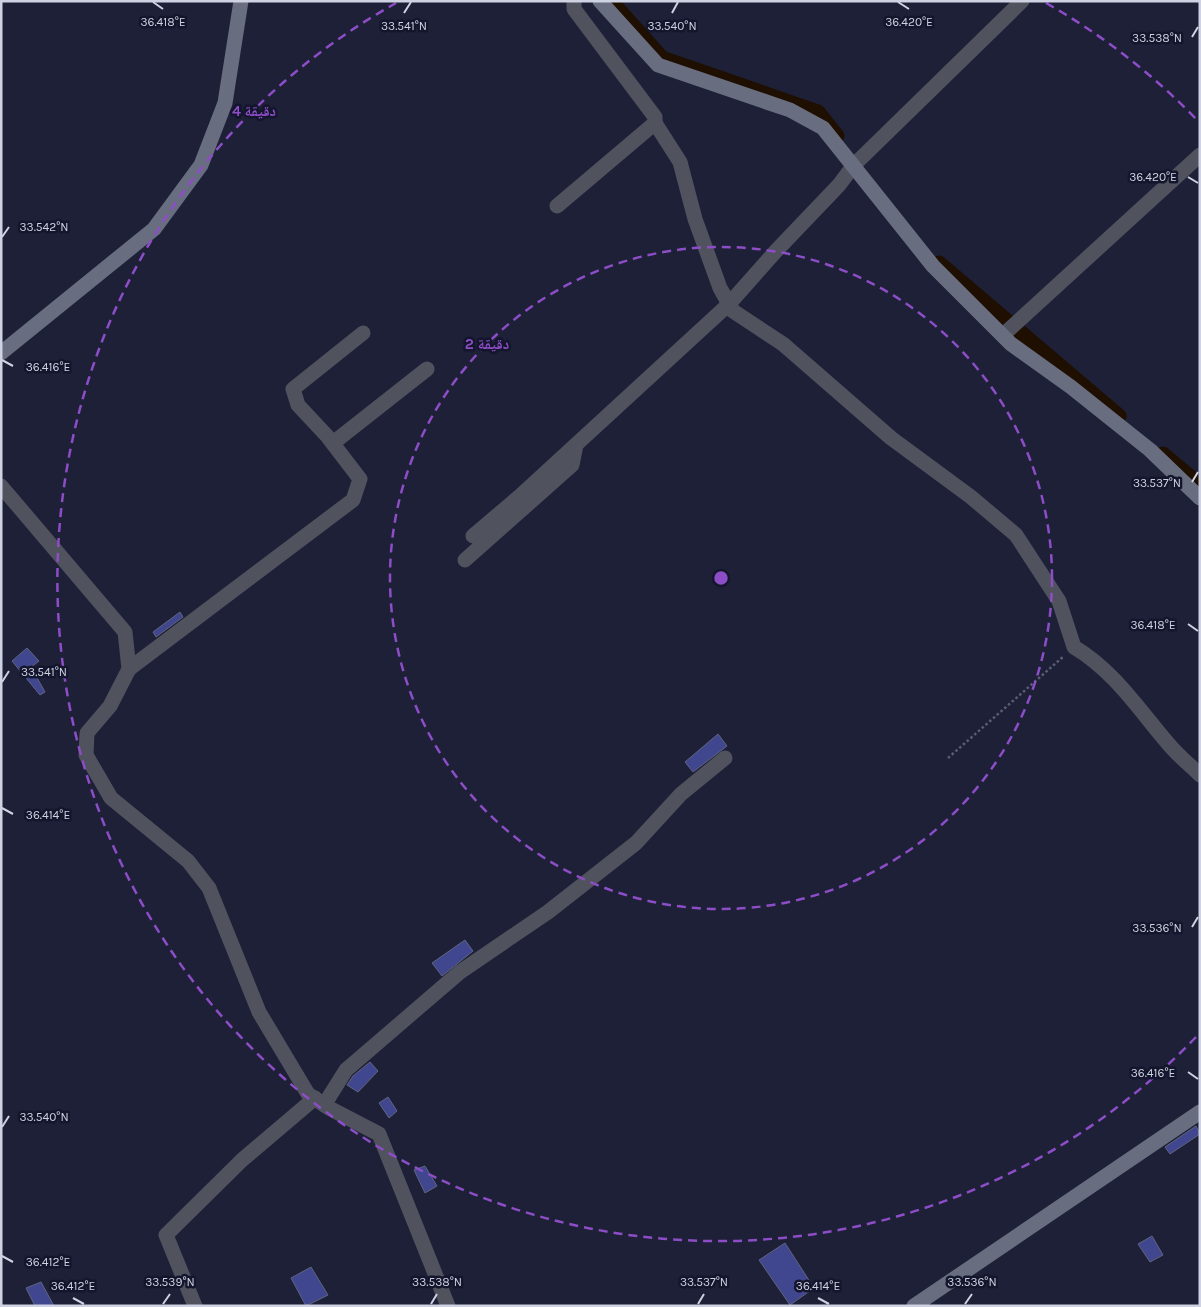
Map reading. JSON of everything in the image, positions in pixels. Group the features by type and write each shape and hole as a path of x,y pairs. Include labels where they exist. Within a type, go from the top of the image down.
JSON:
{"street":[{"path":"1,353 154,229 201,165 225,103 241,1"},
{"path":"574,1 574,9 655,116 655,123 680,162 695,219 720,288 733,310 783,344 891,438 971,497 1016,535 1060,601 1074,647 1092,657 1120,684 1173,750 1200,775"},
{"path":"600,1 658,65 790,110 824,128 933,266 1012,344 1071,387 1150,450 1200,498"},
{"path":"474,536 729,304 770,257 839,185 854,165 1022,1"},
{"path":"557,206 655,123"},
{"path":"1003,335 1200,155"},
{"path":"363,333 293,389 298,405 333,444 360,479 353,500 128,669 110,706 87,733 86,755 111,798 188,861 209,888 259,1012 308,1094 379,1134 448,1306"},
{"path":"333,444 427,369"},
{"path":"465,560 572,464 576,445"},
{"path":"1,486 125,632 128,669"},
{"path":"195,1306 166,1235 242,1160 320,1102 346,1070 460,972 548,912 636,843 681,794 724,758"},
{"path":"914,1306 1200,1112"}],"path":[{"path":"948,758 1074,647"}],"building":[{"path":"180,612 183,617 156,637 153,632"},
{"path":"27,648 39,661 31,667 45,692 40,695 12,661"},
{"path":"718,734 727,746 693,772 685,762"},
{"path":"465,940 473,951 442,976 432,963"},
{"path":"370,1062 378,1071 358,1092 347,1085 353,1076"},
{"path":"388,1097 397,1111 389,1118 379,1103"},
{"path":"1196,1126 1200,1134 1170,1154 1165,1147"},
{"path":"425,1166 437,1186 425,1193 414,1170"},
{"path":"1152,1236 1163,1255 1150,1262 1138,1244"},
{"path":"785,1243 814,1288 790,1305 759,1260"},
{"path":"311,1267 328,1295 306,1306 291,1278"},
{"path":"41,1282 54,1306 35,1306 26,1288"}],"waterway":[{"path":"611,1 662,58 818,112 837,136"},
{"path":"939,263 1119,416"},
{"path":"1163,454 1200,485"}]}
